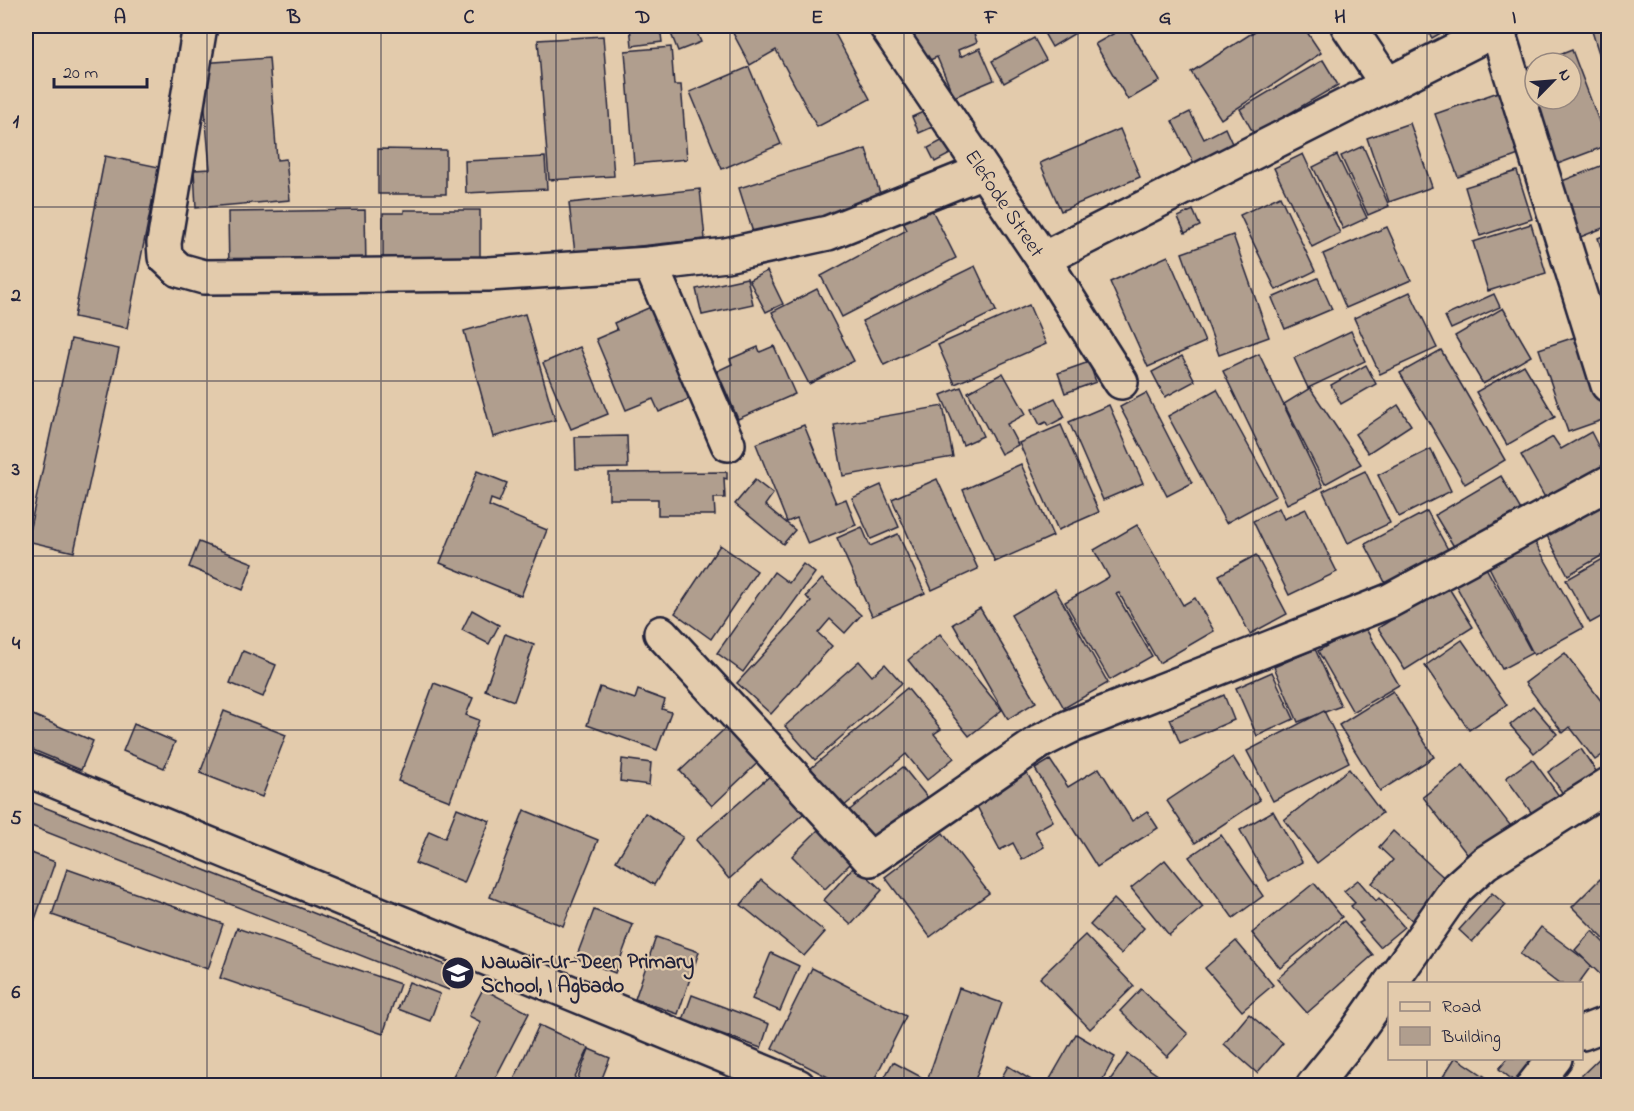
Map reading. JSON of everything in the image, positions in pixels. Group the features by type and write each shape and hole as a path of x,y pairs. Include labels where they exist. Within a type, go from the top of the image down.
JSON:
{"street":[{"path":"200,26 164,243 165,257 179,270 204,277 488,274 650,264 726,255 828,233 983,171"},
{"name":"Elefode Street","path":"886,26 1043,259 1121,382"},
{"path":"1348,26 1387,84"},
{"path":"1043,259 1500,27 1608,385"},
{"path":"650,264 728,444"},
{"path":"661,633 870,859 1050,736 1389,601 1608,483"},
{"path":"26,769 798,1086"},
{"path":"1391,982 1457,888 1485,863 1608,785"},
{"path":"1313,1086 1352,1038 1388,987"},
{"path":"1533,1086 1554,1060"}],"building":[{"path":"630,26 660,26 662,42 632,46"},
{"path":"668,26 694,26 701,42 678,51"},
{"path":"748,26 831,26 870,99 817,127 776,50 750,65 733,33"},
{"path":"909,26 971,26 977,42 958,50 960,57 980,48 994,80 954,97 937,57 925,62"},
{"path":"1040,26 1087,26 1052,47"},
{"path":"1127,26 1160,81 1128,100 1095,44"},
{"path":"1263,26 1303,26 1321,53 1221,119 1191,72"},
{"path":"1424,26 1453,26 1432,38"},
{"path":"1608,26 1608,82 1591,28"},
{"path":"603,36 614,176 549,180 538,40"},
{"path":"1034,38 1046,60 1004,83 992,61"},
{"path":"671,47 674,85 681,85 687,159 634,164 625,51"},
{"path":"269,58 277,160 286,159 290,200 196,208 194,170 210,169 201,63"},
{"path":"1323,60 1338,85 1254,134 1240,109"},
{"path":"749,67 781,144 722,169 690,92"},
{"path":"1523,69 1523,81 1519,71"},
{"path":"1583,79 1608,145 1555,165 1534,111 1583,111"},
{"path":"1504,90 1527,152 1458,177 1435,114"},
{"path":"930,109 937,125 919,133 912,117"},
{"path":"1190,112 1204,139 1225,128 1234,148 1199,173 1172,121"},
{"path":"1410,123 1432,187 1389,202 1367,138"},
{"path":"1120,129 1140,177 1061,211 1040,163"},
{"path":"949,137 956,151 935,162 928,148"},
{"path":"1363,146 1389,206 1368,215 1341,156"},
{"path":"378,149 446,150 446,194 378,194"},
{"path":"866,149 883,203 756,242 739,188"},
{"path":"1303,154 1340,233 1312,247 1274,168"},
{"path":"1337,155 1367,218 1343,229 1313,167"},
{"path":"105,156 159,167 127,328 74,317"},
{"path":"545,157 547,189 466,193 465,161"},
{"path":"1608,163 1608,226 1573,240 1552,185"},
{"path":"1517,171 1532,219 1480,236 1465,187"},
{"path":"700,189 705,239 575,253 569,203"},
{"path":"1280,196 1315,271 1276,290 1240,215"},
{"path":"929,204 956,258 842,317 821,276 907,230 901,218"},
{"path":"365,210 366,268 229,270 228,212"},
{"path":"404,210 480,210 480,266 383,266 383,213 404,213"},
{"path":"1193,210 1200,226 1185,233 1178,217"},
{"path":"1531,224 1546,273 1488,291 1473,242"},
{"path":"1387,227 1411,280 1346,308 1323,254"},
{"path":"1608,234 1608,271 1598,238"},
{"path":"1233,235 1269,337 1219,355 1182,253"},
{"path":"1168,256 1205,342 1148,367 1110,282"},
{"path":"975,266 996,311 884,365 862,321"},
{"path":"767,271 783,304 766,312 749,280"},
{"path":"747,278 753,304 702,315 696,289"},
{"path":"1318,278 1332,309 1285,329 1272,298"},
{"path":"817,289 854,361 809,384 772,312"},
{"path":"1410,292 1437,348 1380,374 1354,318"},
{"path":"1494,294 1500,307 1451,329 1445,316"},
{"path":"1608,304 1608,351 1594,309"},
{"path":"1029,305 1046,344 955,384 938,345"},
{"path":"653,306 691,398 659,412 653,399 626,410 596,339 617,330 614,323"},
{"path":"1503,308 1531,356 1483,384 1455,336"},
{"path":"525,314 555,420 493,437 464,331"},
{"path":"1351,331 1365,361 1308,388 1294,358"},
{"path":"1581,335 1608,418 1568,432 1539,349"},
{"path":"71,339 119,349 74,552 27,541"},
{"path":"774,346 795,394 738,419 717,371 732,364 730,359 758,347 760,352"},
{"path":"580,347 608,414 571,429 543,363"},
{"path":"1441,350 1505,460 1465,484 1400,373"},
{"path":"1259,354 1323,487 1287,504 1223,371"},
{"path":"1182,356 1195,381 1165,397 1152,372"},
{"path":"1089,362 1096,382 1065,393 1058,373"},
{"path":"1366,365 1376,384 1341,404 1331,385"},
{"path":"1524,365 1555,417 1507,445 1476,392"},
{"path":"1003,373 1026,414 1007,424 1018,445 1001,454 968,392"},
{"path":"961,387 983,436 963,445 941,395"},
{"path":"1310,388 1361,464 1325,484 1284,404"},
{"path":"1217,389 1276,496 1226,523 1168,416"},
{"path":"1146,393 1192,483 1167,496 1120,407"},
{"path":"1055,398 1065,417 1048,426 1046,422 1040,425 1032,409"},
{"path":"1109,405 1143,483 1103,500 1069,422"},
{"path":"1398,405 1411,425 1368,453 1355,434"},
{"path":"943,406 953,457 843,476 834,425"},
{"path":"804,425 836,503 846,499 856,525 808,544 797,518 787,522 756,444"},
{"path":"1061,425 1099,512 1058,530 1019,443"},
{"path":"1591,432 1608,465 1547,501 1521,455 1553,437 1561,449"},
{"path":"627,436 628,468 576,469 575,437"},
{"path":"1431,449 1451,491 1399,517 1378,475"},
{"path":"1021,464 1053,536 995,562 963,490"},
{"path":"477,471 507,483 499,502 491,499 489,506 547,530 521,596 440,563"},
{"path":"1365,471 1390,523 1348,543 1323,491"},
{"path":"727,472 727,479 724,478 725,498 714,498 715,515 658,515 658,499 609,499 609,473"},
{"path":"1501,476 1525,517 1459,555 1435,515"},
{"path":"937,479 978,569 932,590 892,499"},
{"path":"755,480 773,494 765,505 795,530 783,544 735,504"},
{"path":"881,485 899,527 871,539 852,498"},
{"path":"1608,494 1608,552 1568,575 1544,530"},
{"path":"1279,508 1284,519 1306,509 1337,572 1289,595 1253,521"},
{"path":"1427,511 1451,555 1388,588 1365,544"},
{"path":"1137,525 1183,605 1195,598 1214,631 1159,663 1119,593 1116,594 1152,656 1110,680 1065,602 1109,577 1094,550"},
{"path":"862,527 870,546 898,534 925,593 872,616 837,538"},
{"path":"1530,533 1583,628 1534,655 1485,559"},
{"path":"199,542 253,563 243,590 189,567"},
{"path":"720,545 757,571 711,639 675,613"},
{"path":"1256,555 1287,614 1250,634 1219,575"},
{"path":"1608,556 1608,613 1590,623 1566,580"},
{"path":"803,564 815,573 743,672 717,653 774,572 789,583"},
{"path":"1484,564 1532,653 1502,669 1453,580"},
{"path":"822,579 861,615 845,633 830,619 818,633 832,646 771,714 737,683 811,602 806,596"},
{"path":"1447,585 1473,627 1405,670 1378,628"},
{"path":"1055,589 1108,683 1064,708 1011,615"},
{"path":"980,608 1036,702 1008,719 953,624"},
{"path":"472,610 499,625 489,644 462,630"},
{"path":"1363,624 1399,685 1353,712 1318,651"},
{"path":"505,634 534,645 514,701 485,690"},
{"path":"940,634 1002,710 969,736 908,660"},
{"path":"1462,640 1507,705 1469,730 1425,666"},
{"path":"1315,649 1341,706 1298,722 1274,667"},
{"path":"243,651 276,665 263,697 230,683"},
{"path":"1565,653 1608,710 1608,751 1595,760 1570,727 1563,733 1525,683"},
{"path":"859,661 872,676 885,664 902,683 815,760 785,726"},
{"path":"1272,672 1294,719 1257,736 1236,688"},
{"path":"434,683 473,698 466,715 479,720 450,801 398,781"},
{"path":"600,687 635,699 638,690 665,700 662,709 671,712 657,750 587,725"},
{"path":"907,688 941,729 934,734 954,758 927,780 906,754 843,807 811,768"},
{"path":"1393,691 1434,757 1380,791 1339,725"},
{"path":"1224,695 1234,720 1180,743 1170,719"},
{"path":"1533,706 1557,734 1534,753 1510,725"},
{"path":"224,711 286,735 262,797 200,773"},
{"path":"1324,711 1349,762 1273,801 1247,751"},
{"path":"26,712 93,741 81,770 26,747"},
{"path":"736,718 768,753 712,806 680,771"},
{"path":"134,724 175,742 164,768 123,751"},
{"path":"1581,749 1607,787 1574,810 1548,772"},
{"path":"1233,757 1260,800 1195,843 1167,801"},
{"path":"622,759 651,763 649,785 620,781"},
{"path":"1532,759 1565,804 1539,823 1506,778"},
{"path":"1050,760 1068,787 1099,768 1132,821 1147,811 1158,828 1097,867 1035,769"},
{"path":"1022,764 1053,821 1035,831 1044,847 1022,860 1013,843 1000,850 970,793"},
{"path":"1463,765 1514,830 1473,862 1423,797"},
{"path":"903,767 928,798 866,849 841,817"},
{"path":"778,769 811,807 729,879 696,840"},
{"path":"1349,769 1382,813 1317,863 1284,820"},
{"path":"26,800 456,969 449,990 26,824"},
{"path":"457,808 490,821 464,883 415,863 429,831 445,838"},
{"path":"524,810 598,840 563,926 490,897"},
{"path":"1273,811 1302,862 1269,881 1240,830"},
{"path":"645,813 683,837 654,885 616,861"},
{"path":"822,826 855,859 825,889 792,856"},
{"path":"1393,831 1450,883 1415,923 1372,883 1393,860 1379,847"},
{"path":"943,833 989,893 930,937 885,877"},
{"path":"1221,835 1263,896 1233,918 1189,857"},
{"path":"26,851 55,862 26,945"},
{"path":"1165,860 1203,907 1169,935 1131,888"},
{"path":"855,865 882,890 851,925 824,900"},
{"path":"67,869 223,924 208,969 52,915"},
{"path":"1600,879 1608,887 1608,943 1572,907"},
{"path":"761,880 825,932 804,956 741,905"},
{"path":"1358,880 1376,901 1379,898 1404,927 1380,947 1359,923 1363,921 1351,906 1355,903 1344,891"},
{"path":"1314,883 1342,917 1280,968 1252,933"},
{"path":"1492,893 1506,905 1472,942 1459,930"},
{"path":"1114,899 1144,928 1121,954 1090,925"},
{"path":"594,910 633,925 615,973 576,958"},
{"path":"1344,921 1373,955 1307,1013 1277,979"},
{"path":"1541,927 1592,965 1579,982 1556,982 1520,954"},
{"path":"237,928 400,984 383,1034 220,978"},
{"path":"1592,931 1608,947 1608,982 1575,950"},
{"path":"1085,935 1134,986 1090,1029 1040,978"},
{"path":"656,937 699,952 678,1014 635,999"},
{"path":"1236,941 1273,985 1242,1011 1205,968"},
{"path":"771,953 799,966 780,1011 752,999"},
{"path":"812,968 906,1016 871,1086 845,1086 772,1048"},
{"path":"409,982 440,994 430,1021 398,1009"},
{"path":"959,988 1002,1003 973,1086 931,1086 926,1084"},
{"path":"483,989 529,1013 491,1086 448,1086 481,1022 469,1016"},
{"path":"1141,989 1188,1034 1167,1057 1120,1011"},
{"path":"692,995 769,1024 761,1048 683,1020"},
{"path":"1249,1014 1283,1043 1257,1073 1224,1044"},
{"path":"539,1025 589,1048 571,1086 511,1086"},
{"path":"1076,1034 1115,1057 1099,1086 1046,1086"},
{"path":"589,1049 610,1058 599,1086 575,1086"},
{"path":"1606,1052 1608,1086 1590,1086 1581,1076"},
{"path":"1128,1054 1159,1076 1153,1086 1106,1086"},
{"path":"1454,1060 1460,1060 1499,1086 1437,1086"},
{"path":"1506,1060 1566,1060 1520,1086 1499,1069"},
{"path":"893,1062 925,1079 922,1086 880,1086"},
{"path":"1008,1066 1041,1086 997,1086"}],"place":[{"name":"Nawair-Ur-Deen Primary School, I Agbado","path":"458,973"}]}
